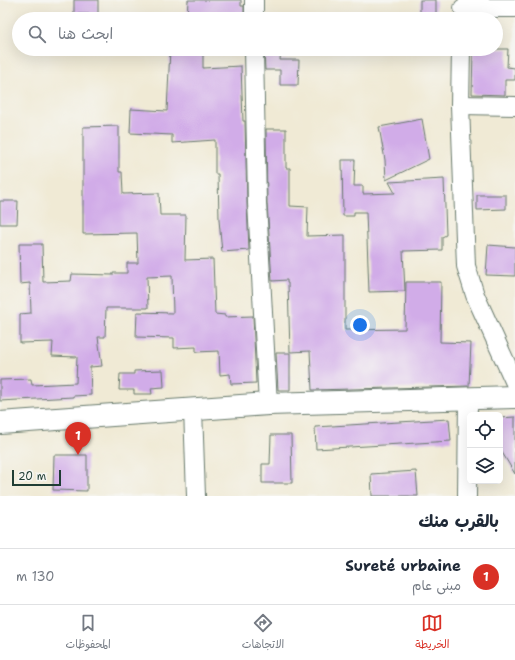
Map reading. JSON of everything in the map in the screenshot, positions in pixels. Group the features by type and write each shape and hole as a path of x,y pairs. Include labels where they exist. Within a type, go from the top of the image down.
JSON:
{"street":[{"path":"254,0 254,12"},
{"path":"462,9 515,8"},
{"path":"254,56 257,203 268,404"},
{"path":"461,56 460,105 466,266 475,295 515,383"},
{"path":"460,105 515,106"},
{"path":"467,496 468,398"},
{"path":"0,423 268,404 515,398"},
{"path":"193,409 196,496"}],"building":[{"path":"74,0 98,0 98,12 74,12"},
{"path":"188,0 241,0 241,6 244,6 244,12 187,12"},
{"path":"420,0 436,0 436,12 420,12"},
{"path":"503,49 508,49 507,67 515,68 515,80 505,80 505,95 472,94 473,56 503,56"},
{"path":"170,56 203,56 203,68 241,66 243,121 245,121 249,250 222,252 219,220 218,174 215,174 215,140 172,143 172,135 130,133 131,109 167,111"},
{"path":"264,56 280,56 280,60 299,60 298,85 280,85 280,70 265,70"},
{"path":"422,119 429,159 386,180 385,160 379,127"},
{"path":"119,126 119,172 122,172 123,194 159,193 160,215 186,215 185,260 213,259 215,314 225,315 225,317 253,316 256,383 231,384 230,374 220,375 219,351 196,352 196,347 174,348 174,338 136,337 137,312 173,313 172,276 147,277 148,308 106,308 105,337 98,337 102,366 90,367 91,395 0,401 0,380 31,379 32,385 76,383 77,357 52,356 53,342 20,343 20,314 31,313 30,283 20,284 19,244 42,244 43,282 71,281 72,274 113,275 113,273 127,273 127,263 138,263 137,233 83,234 83,127"},
{"path":"266,129 286,129 286,168 290,168 290,206 308,207 307,236 345,235 345,330 405,329 406,282 441,282 440,342 471,343 469,386 312,390 310,351 290,352 287,280 272,281 267,203"},
{"path":"342,160 355,160 354,186 363,186 363,194 395,193 389,182 444,179 446,235 442,237 442,250 403,251 405,291 369,292 366,212 354,212 354,216 343,216"},
{"path":"477,195 506,195 506,209 477,210"},
{"path":"0,201 18,201 17,224 0,224"},
{"path":"488,245 515,247 515,276 486,275"},
{"path":"276,353 290,353 290,390 278,390"},
{"path":"163,370 164,387 151,388 152,394 134,394 134,390 119,390 120,374 134,374 134,371"},
{"path":"515,417 515,474 503,454 503,418"},
{"path":"449,419 451,441 316,449 315,427"},
{"path":"271,435 291,435 292,483 262,483 262,464 270,464"},
{"path":"54,455 87,455 87,491 53,490"},
{"path":"416,471 418,496 372,496 371,474"}],"place":[{"name":"Sureté urbaine","path":"78,455"}]}
